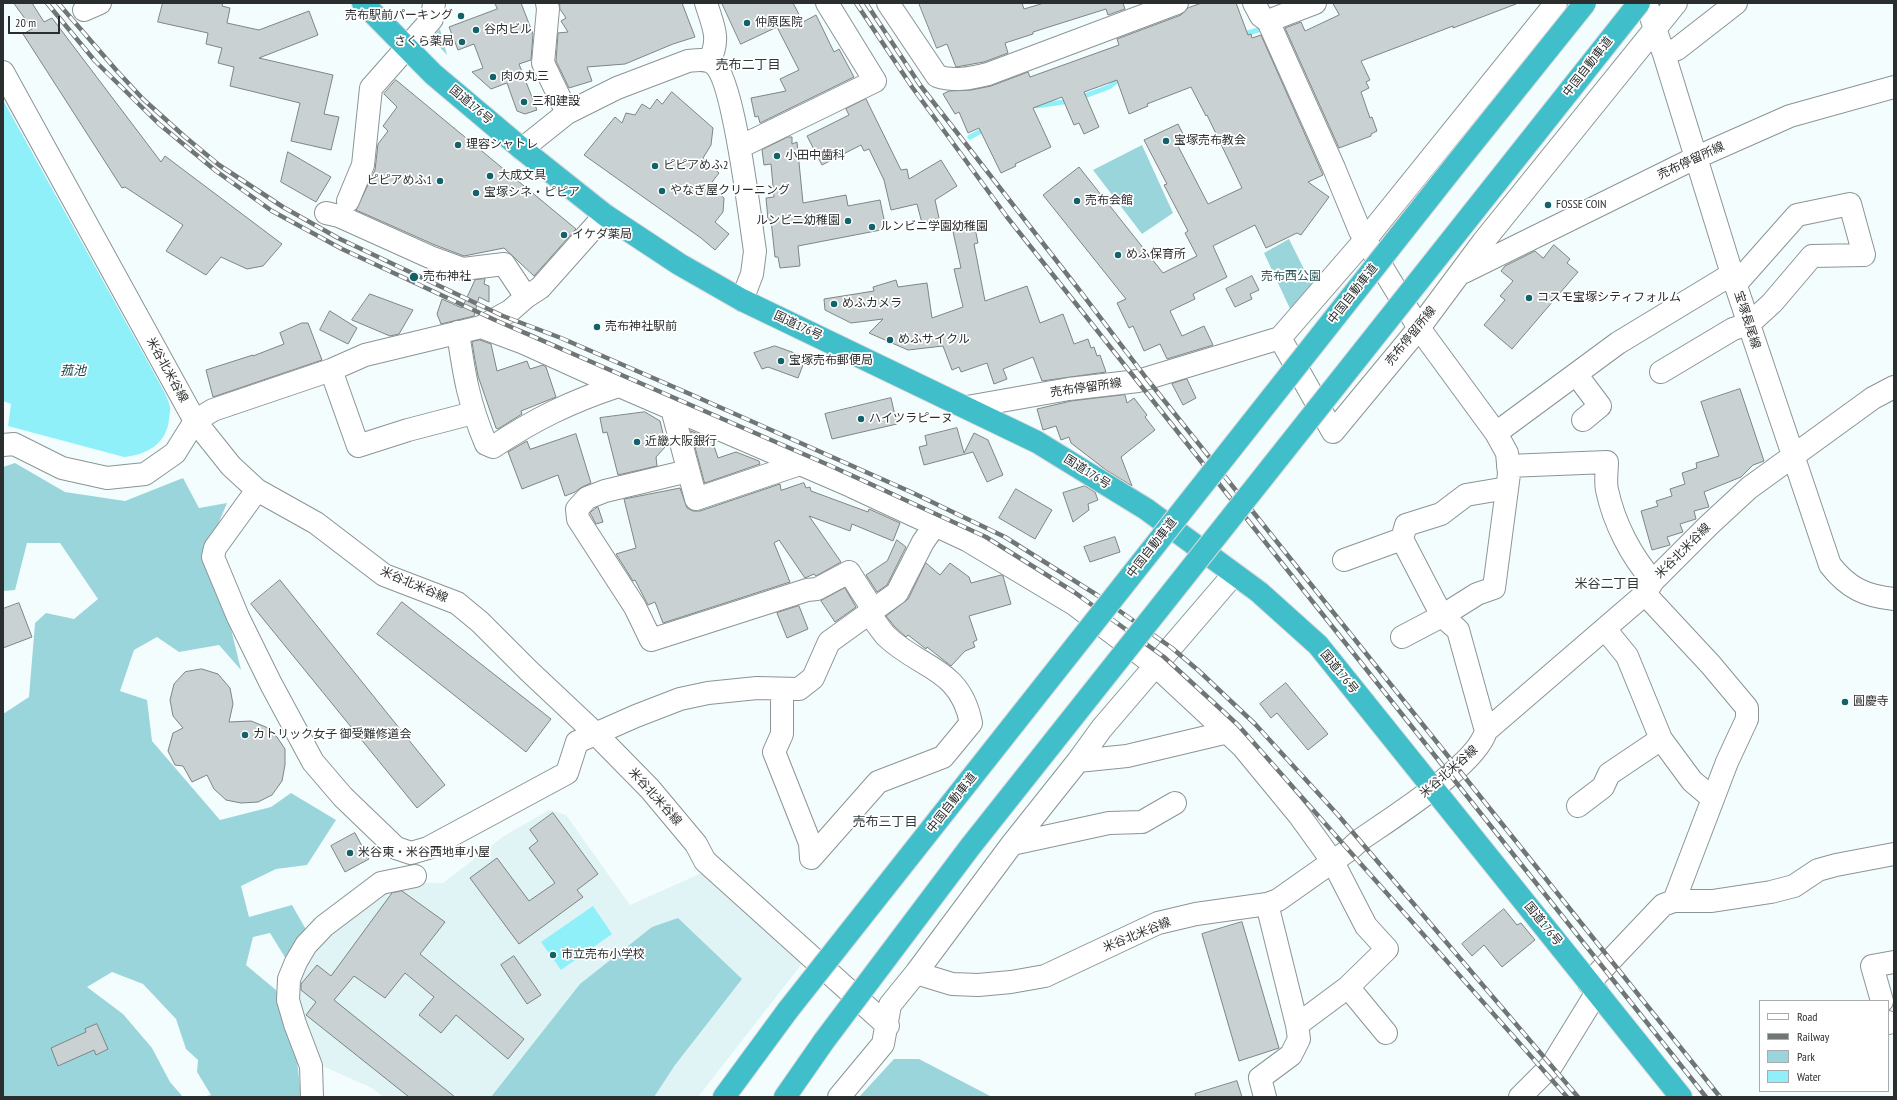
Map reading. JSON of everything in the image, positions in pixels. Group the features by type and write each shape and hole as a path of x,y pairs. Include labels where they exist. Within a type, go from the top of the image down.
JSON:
{"highway":[{"name":"国道176号","path":"363,3 406,48 522,149 605,214 679,264 742,300 1038,442 1140,505 1259,592 1318,645 1681,1097"},
{"name":"中国自動車道","path":"724,1097 788,1010 1446,176 1585,3"},
{"name":"中国自動車道","path":"784,1097 824,1041 970,847 1638,3"}],"street":[{"path":"348,201 363,164 371,88 432,19 434,3"},
{"path":"547,3 548,9 543,63 567,113"},
{"path":"706,3 716,33 715,50 708,61"},
{"path":"739,144 748,143 875,81 827,3"},
{"path":"888,3 937,76 943,78 972,78 988,74 1151,8 1177,3"},
{"path":"1254,3 1262,16 1268,21 1365,240 1419,328 1496,433 1507,453 1507,477 1494,588 1477,594 1442,616 1402,636"},
{"path":"1268,21 1315,3"},
{"path":"1280,338 1365,240 1556,3"},
{"name":"宝塚長尾線","path":"1646,3 1654,30 1664,54 1734,280 1830,564 1841,579 1859,591 1894,599"},
{"path":"1459,274 1676,3"},
{"path":"1664,54 1677,49 1736,3"},
{"path":"522,149 567,113 617,88 675,65 700,59 715,65 720,72 732,111 739,144 755,251 752,274 742,300"},
{"name":"米谷北米谷線","path":"3,72 195,421 230,466 257,490 316,524 384,575 457,604 480,622 529,671 596,734 650,789 696,844 706,861 888,1026"},
{"name":"売布停留所線","path":"967,407 1069,389 1138,381 1280,338 1333,432 1419,328 1459,274 1695,158 1790,116 1894,87"},
{"path":"1496,433 1618,343 1734,280 1797,215 1850,204 1864,255 1812,256 1772,303 1749,324 1733,329 1661,372"},
{"path":"326,213 339,216 430,257 463,268 504,264 526,297"},
{"path":"3,446 14,444 62,468 107,478 145,474 175,453 195,421 213,410 331,370 365,355 458,332 481,328 510,311 526,297 540,288 605,214"},
{"path":"481,328 524,343 618,386 800,464 967,540 1074,604 1156,666 1243,747 1299,815 1333,862 1366,926 1387,949 1348,987 1297,1025"},
{"path":"458,332 465,381 473,413 486,444 493,447 553,411 579,399 618,386"},
{"path":"331,370 358,446 408,430 473,413"},
{"path":"1576,374 1600,406 1583,420"},
{"name":"米谷北米谷線","path":"916,973 952,984 978,985 1011,982 1044,976 1158,923 1196,914 1267,904 1278,900 1350,850 1360,840 1433,789 1471,755 1484,740 1486,731 1605,629 1649,587 1709,525 1749,488 1793,458 1873,398 1894,387"},
{"path":"672,409 696,499 800,464"},
{"path":"1486,731 1458,630 1442,616 1402,539 1406,525 1441,514 1466,495 1507,477 1607,462 1606,488 1622,535 1641,567 1649,587 1747,708 1748,719 1727,762 1712,798 1674,901"},
{"path":"688,471 604,490 587,498 577,509 578,519 631,601 651,640 807,590 817,589 849,572 886,636 906,651 936,669 957,688 968,707 971,723 943,757 878,782 839,829 811,858 810,844 774,752 782,734 782,689"},
{"path":"257,490 215,548 213,556 238,617 271,684 313,762 342,797 396,848 411,853 428,848 567,773 577,742 680,699 708,693 758,688 798,689 813,678 829,642 897,593 923,542 935,525"},
{"path":"1344,560 1402,539"},
{"path":"840,1097 883,1044 888,1026 890,1005 1102,728 1234,574"},
{"path":"1605,629 1627,656 1661,739 1692,781 1712,798"},
{"path":"1078,761 1127,756 1228,732"},
{"path":"1578,806 1603,787 1609,774 1661,739"},
{"path":"1012,844 1109,823 1142,822 1176,803"},
{"path":"1520,1097 1552,1065 1593,988 1663,905 1674,901 1712,901 1771,892 1794,886 1818,870 1894,854"},
{"path":"312,1097 311,1066 295,1024 288,1000 289,979 296,962 306,945 324,926 381,883 416,876"},
{"path":"1265,1097 1260,1078 1291,1055 1299,1039 1297,1025 1267,904"},
{"path":"1882,1000 1872,966 1894,962"},
{"path":"1348,987 1386,1033"}],"shaded area":[{"name":"市立売布小学校","path":"549,810 566,815 630,905 704,872 804,961 698,1097 383,1097 372,1088 318,1064 297,1003 301,966 310,950 398,882 443,883 504,836"}],"green space":[{"path":"440,29 447,55 431,38"},
{"path":"1142,145 1173,213 1142,234 1093,170"},
{"name":"売布西公園","path":"1289,239 1312,285 1292,313 1264,253"},
{"path":"15,463 65,492 125,501 183,478 199,508 227,503 204,558 229,621 241,670 219,645 179,652 157,637 134,650 120,691 147,700 152,741 220,820 271,807 291,793 336,820 307,865 276,869 241,886 249,917 292,905 308,933 286,959 270,933 253,937 246,965 276,990 297,1060 301,1097 203,1097 211,1095 197,1072 198,1060 186,1049 176,1019 143,984 112,972 87,987 123,1014 152,1048 170,1082 183,1097 3,1097 3,714 29,697 35,623 46,613 74,619 98,599 60,543 27,543 15,590 3,591 3,467"},
{"path":"678,918 742,979 675,1065 654,1097 491,1097 580,984 652,927"},
{"path":"894,1059 919,1059 992,1097 859,1097"}],"water":[{"name":"菰池","path":"3,100 154,373 169,403 170,410 167,428 164,435 154,447 140,454 124,457 8,426 11,404 3,401"},
{"path":"593,906 612,934 561,970 541,942"}],"building":[{"path":"14,3 32,3 44,22 52,18 161,162 165,156 282,244 263,266 247,269 221,257 206,275 166,251 183,225 125,187 122,188 23,34 32,29"},
{"path":"163,3 223,3 222,6 230,8 227,23 259,30 309,11 318,35 259,58 333,75 324,114 339,117 331,150 291,141 300,103 230,86 234,67 218,63 222,48 206,44 208,33 158,22"},
{"path":"495,3 521,3 533,34 531,60 519,64 537,110 525,114 517,111 507,83 491,89 472,72 483,68 474,44 458,50 449,27 497,9"},
{"path":"560,3 682,3 695,37 673,44 625,64 587,67 592,81 569,88 556,61 558,33 568,32 561,21 566,18 560,9"},
{"path":"722,3 793,3 803,22 816,15 834,52 839,49 854,77 760,123 758,116 755,117 751,98 786,91 780,79 799,70 777,27 741,44"},
{"path":"919,3 1022,3 1024,9 1044,3 1123,3 1125,9 1108,15 1106,9 1033,32 1033,34 1005,43 1008,53 984,62 956,67 947,44 937,48"},
{"path":"1202,3 1236,3 1248,35 1251,34 1252,38 1261,35 1323,175 1308,182 1329,197 1301,235 1297,233 1266,248 1255,225 1213,246 1227,277 1193,294 1195,299 1170,311 1182,336 1204,326 1213,345 1167,359 1160,344 1144,351 1133,326 1129,328 1117,303 1126,299 1043,195 1079,167 1163,273 1197,256 1185,233 1188,231 1164,185 1167,184 1144,140 1178,124 1187,142 1178,146 1208,204 1242,188 1207,115 1206,116 1191,87 1147,104 1148,106 1129,114 1117,80 1084,92 1099,127 1084,134 1079,123 1074,125 1062,97 1033,108 1051,147 1015,164 1016,166 1001,173 979,128 968,133 959,112 955,114 943,94 949,91 971,90 991,86 1028,72 1030,77 1119,45 1117,39 1181,15 1188,8"},
{"path":"1333,3 1516,4 1361,61 1370,80 1366,82 1369,88 1361,92 1370,118 1372,117 1377,131 1371,134 1371,136 1339,148 1285,28 1301,22 1305,31 1339,15"},
{"name":"ピピアめふ1","path":"396,80 576,229 534,276 504,248 464,256 435,245 356,210 375,170 378,144 388,131 383,126 397,107 384,94"},
{"name":"ピピアめふ2","path":"672,92 713,128 711,145 703,158 719,173 709,186 724,198 723,212 715,222 729,234 715,250 701,238 584,155 615,117 622,123 626,113 635,115 642,104 650,109 657,99 662,104"},
{"path":"866,99 901,170 907,169 909,179 941,160 957,186 935,200 939,218 922,223 917,204 891,210 884,180 869,149 864,151 861,145 822,165 807,136 849,115 846,109"},
{"path":"788,137 792,137 792,144 797,142 803,203 846,195 848,206 880,200 886,229 798,246 800,266 780,268 778,257 775,257 771,220 768,220 766,198 774,197 771,164 764,165 762,150"},
{"path":"288,152 331,177 316,202 281,182"},
{"path":"974,223 978,243 974,244 985,301 1027,286 1040,323 1063,314 1074,344 1088,339 1091,348 1094,347 1097,356 1100,355 1106,372 1042,381 1033,357 1003,369 1007,379 994,384 987,363 961,372 959,367 952,370 943,346 908,350 869,333 883,319 851,323 825,310 824,299 874,291 873,287 896,280 898,287 927,283 932,318 963,307 954,269 961,268 952,227"},
{"name":"コスモ宝塚シティフォルム","path":"1554,245 1570,259 1567,263 1578,272 1512,349 1484,325 1505,300 1500,296 1513,281 1501,271 1505,266 1535,251 1543,258"},
{"path":"1252,276 1259,290 1250,294 1252,299 1235,307 1226,289"},
{"path":"485,279 484,284 489,286 489,302 479,297 474,316 441,324 437,314 442,299 462,308 475,280"},
{"path":"370,294 413,310 399,334 390,336 352,320"},
{"path":"330,311 357,328 348,344 320,330"},
{"path":"302,323 308,323 322,360 213,397 206,370 253,356 284,344 280,333"},
{"path":"480,340 491,344 497,371 527,361 530,369 543,365 546,367 556,397 521,411 522,414 498,429 496,428 478,376 475,360 472,342"},
{"path":"775,346 806,357 798,378 768,367 762,369 754,353"},
{"path":"1187,379 1196,398 1183,405 1172,384"},
{"path":"1740,389 1764,461 1753,465 1741,477 1704,492 1709,507 1694,511 1696,519 1680,524 1683,532 1667,537 1670,545 1652,550 1641,511 1658,506 1656,501 1672,496 1670,489 1685,484 1682,473 1697,468 1696,463 1719,456 1701,402"},
{"path":"1125,395 1127,403 1134,398 1147,415 1145,417 1155,430 1121,457 1132,486 1106,470 1071,443 1069,437 1061,440 1056,426 1043,430 1037,409 1071,401"},
{"name":"ハイツラピーヌ","path":"891,398 897,424 832,439 825,414"},
{"name":"近畿大阪銀行","path":"645,412 660,421 666,446 656,457 657,466 618,475 607,432 603,433 600,418"},
{"path":"957,428 964,453 974,433 988,440 1003,475 987,482 973,452 924,465 919,447 927,445 925,436"},
{"path":"691,431 712,440 718,458 736,452 759,461 760,464 705,483"},
{"path":"576,434 591,483 565,496 558,475 522,489 508,452 527,441 530,449"},
{"path":"804,483 806,488 810,487 811,491 868,512 869,509 900,523 893,541 852,524 850,531 809,516 841,562 816,576 814,574 805,578 779,540 774,543 790,582 663,623 655,602 648,605 635,580 633,581 616,554 636,548 624,499 680,488 687,508 693,511 700,511 780,484 781,490"},
{"path":"1085,486 1095,492 1098,500 1088,504 1089,510 1073,522 1063,493"},
{"path":"1016,489 1052,510 1035,539 999,518"},
{"path":"598,507 603,522 596,524 590,513"},
{"path":"1115,537 1120,552 1090,562 1084,547"},
{"path":"897,540 906,547 887,585 877,592 866,575 887,561"},
{"path":"926,563 940,575 950,563 969,577 971,583 1001,575 1003,576 1011,604 969,616 977,640 973,642 975,647 965,651 951,666 927,647 926,649 908,635 906,637 886,616 908,599"},
{"path":"280,580 445,785 417,808 251,604"},
{"path":"845,588 856,607 835,622 821,601"},
{"path":"402,602 551,719 526,752 377,634"},
{"path":"19,603 32,637 3,648 3,609"},
{"path":"799,606 808,629 787,638 777,613"},
{"name":"カトリック女子 御受難修道会","path":"202,669 218,674 230,688 233,704 229,722 251,721 266,727 277,737 285,749 285,765 282,781 272,795 258,802 241,803 226,800 214,789 207,775 192,782 183,766 175,765 168,751 173,733 183,728 173,716 170,700 174,684 185,672"},
{"path":"1286,683 1328,734 1308,750 1277,713 1271,718 1260,704"},
{"path":"553,813 598,874 577,890 583,897 519,944 470,878 497,858 529,901 555,883 529,848 538,841 530,830"},
{"name":"米谷東・米谷西地車小屋","path":"355,833 369,859 345,872 331,846"},
{"path":"402,891 445,922 420,954 524,1039 508,1059 456,1015 441,1033 419,1015 434,997 405,973 385,998 354,976 334,1000 455,1097 409,1097 306,1015 316,1002 301,990 301,984 317,965 331,976 392,893"},
{"path":"1504,909 1517,925 1521,923 1535,940 1502,967 1484,945 1472,956 1462,944"},
{"path":"1242,922 1279,1048 1239,1061 1202,934"},
{"path":"514,956 541,995 527,1004 501,965"},
{"path":"97,1024 108,1049 96,1055 94,1050 58,1066 51,1048 86,1032 85,1029"},
{"path":"1237,1081 1242,1097 1196,1097 1195,1094"}],"waterway":[{"path":"1241,35 1258,30"},
{"path":"1079,98 1109,87 1122,77"},
{"path":"1036,106 1070,101"},
{"path":"970,137 985,129"}],"railway":[{"path":"47,3 95,61 159,124 216,171 272,211 342,249 495,320 831,466 986,537 1074,592 1164,657 1238,725 1567,1097"},
{"path":"58,3 143,99 219,165 283,207 338,238 503,316 561,338 690,394 911,492 1005,537 1097,595 1172,648 1199,671 1255,724 1338,815 1578,1097"},
{"path":"856,3 912,87 1007,217 1706,1097"},
{"path":"866,3 920,85 1147,379 1720,1097"}],"place":[{"name":"売布駅前パーキング","path":"461,16"},
{"name":"仲原医院","path":"747,23"},
{"name":"谷内ビル","path":"476,30"},
{"name":"さくら薬局","path":"462,42"},
{"name":"肉の丸三","path":"493,77"},
{"name":"三和建設","path":"524,102"},
{"name":"宝塚売布教会","path":"1166,141"},
{"name":"理容シャトレ","path":"458,145"},
{"name":"小田中歯科","path":"777,156"},
{"name":"ピピアめふ2","path":"655,166"},
{"name":"大成文具","path":"490,176"},
{"name":"ピピアめふ1","path":"440,181"},
{"name":"やなぎ屋クリーニング","path":"662,191"},
{"name":"宝塚シネ・ピピア","path":"476,193"},
{"name":"売布会館","path":"1077,201"},
{"name":"FOSSE COIN","path":"1548,205"},
{"name":"ルンビニ幼稚園","path":"848,221"},
{"name":"ルンビニ学園幼稚園","path":"872,227"},
{"name":"イケダ薬局","path":"564,235"},
{"name":"めふ保育所","path":"1118,255"},
{"name":"売布神社","path":"414,277"},
{"name":"コスモ宝塚シティフォルム","path":"1529,298"},
{"name":"めふカメラ","path":"834,304"},
{"name":"売布神社駅前","path":"597,327"},
{"name":"めふサイクル","path":"890,340"},
{"name":"宝塚売布郵便局","path":"781,361"},
{"name":"ハイツラピーヌ","path":"861,419"},
{"name":"近畿大阪銀行","path":"637,442"},
{"name":"圓慶寺","path":"1845,702"},
{"name":"カトリック女子 御受難修道会","path":"245,735"},
{"name":"米谷東・米谷西地車小屋","path":"350,853"},
{"name":"市立売布小学校","path":"553,955"}],"district":[{"name":"売布二丁目","path":"748,65"},
{"name":"米谷二丁目","path":"1607,584"},
{"name":"売布三丁目","path":"885,822"}]}
